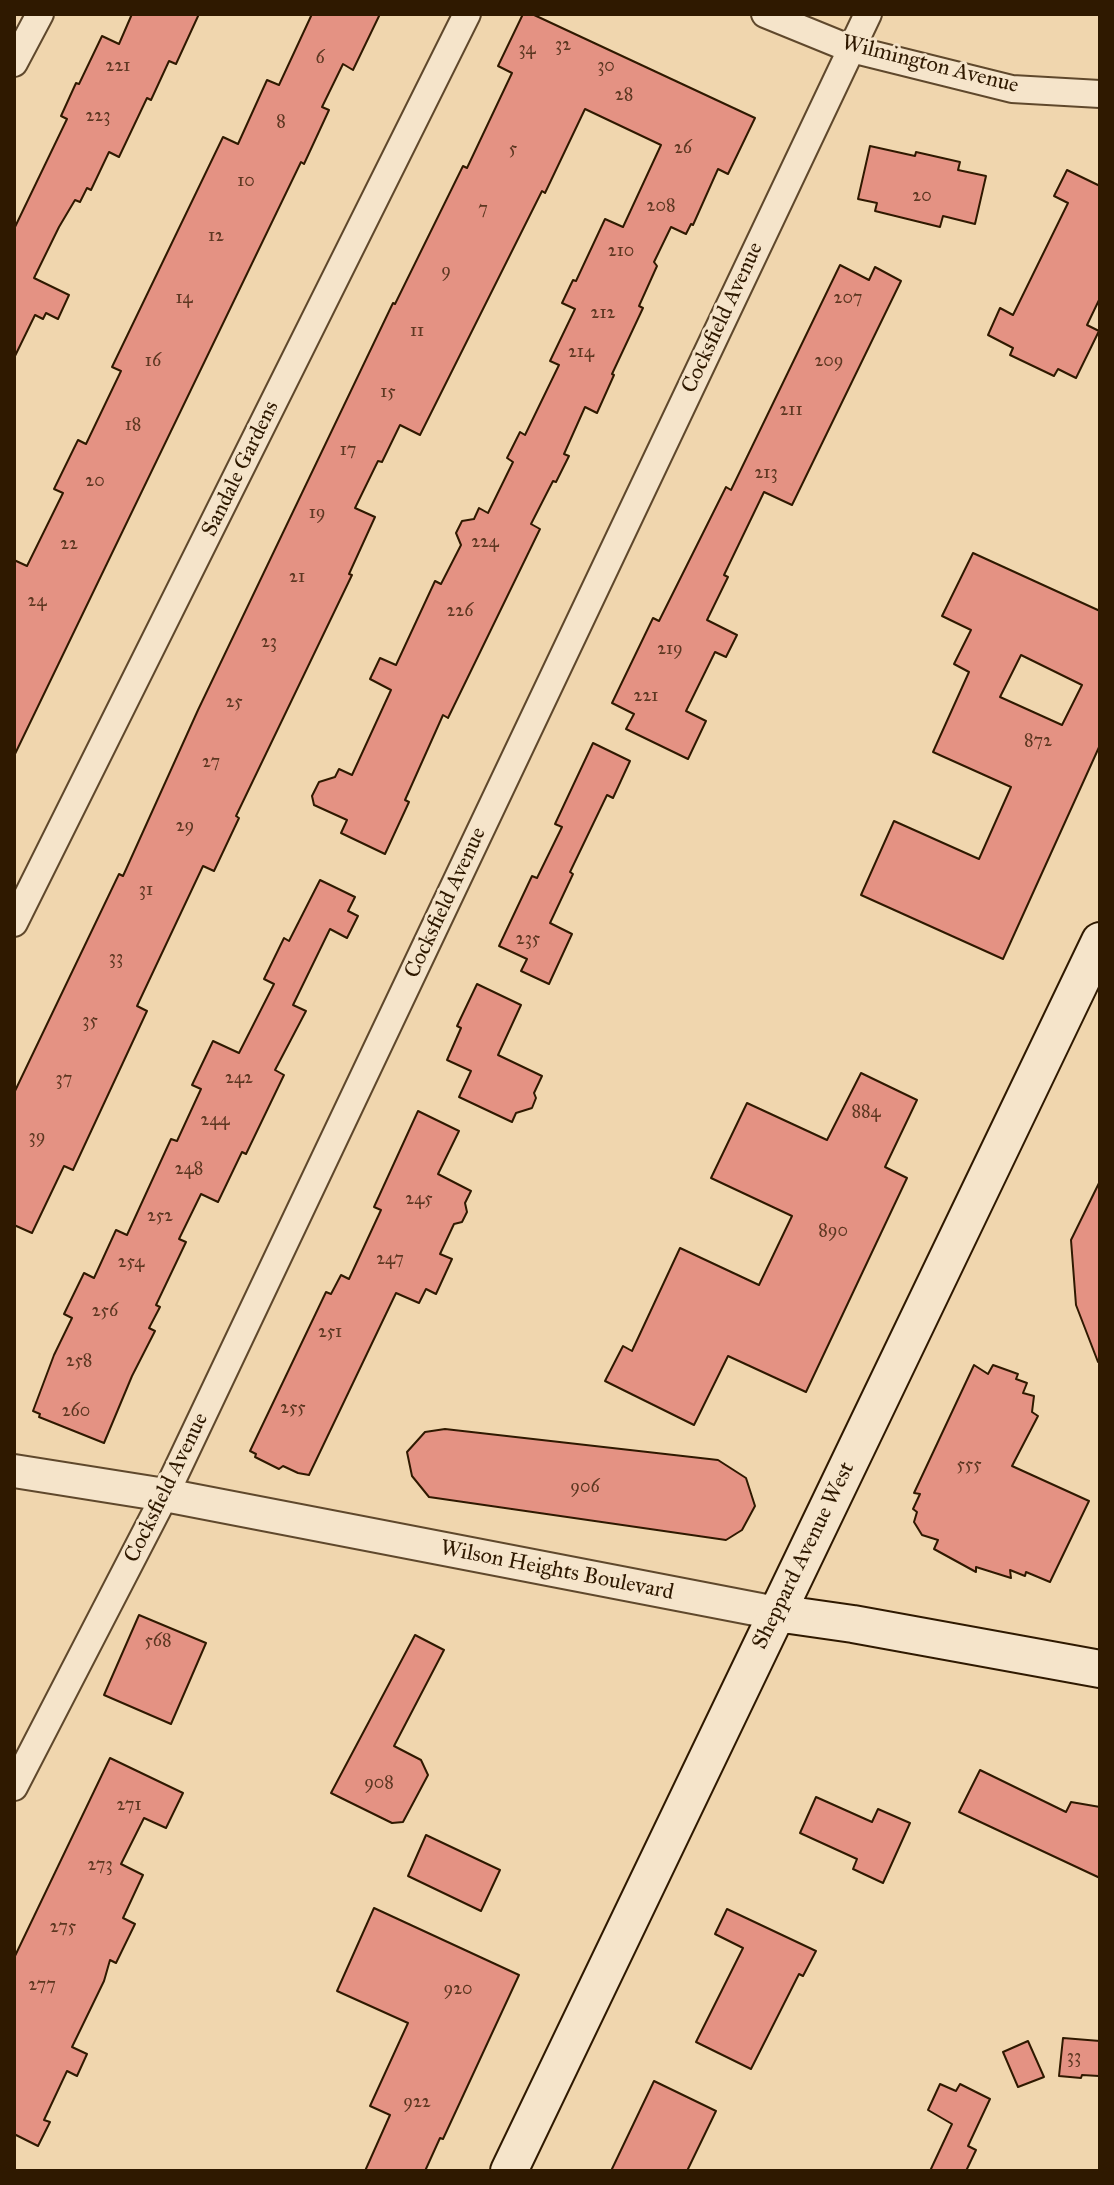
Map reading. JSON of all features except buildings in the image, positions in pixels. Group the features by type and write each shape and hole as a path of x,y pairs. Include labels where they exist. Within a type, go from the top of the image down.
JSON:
{"main road":[{"name":"Sheppard Avenue West","path":"509,2171 1100,941"},
{"name":"Wilson Heights Boulevard","path":"776,1613 1100,1669"}],"street":[{"path":"14,63 40,14"},
{"name":"Sandale Gardens","path":"14,923 467,14"},
{"name":"Wilmington Avenue","path":"765,14 851,49 1012,89 1100,94"},
{"name":"Cocksfield Avenue","path":"15,1781 165,1495 868,14"},
{"name":"Wilson Heights Boulevard","path":"14,1471 165,1495 776,1613"}]}
